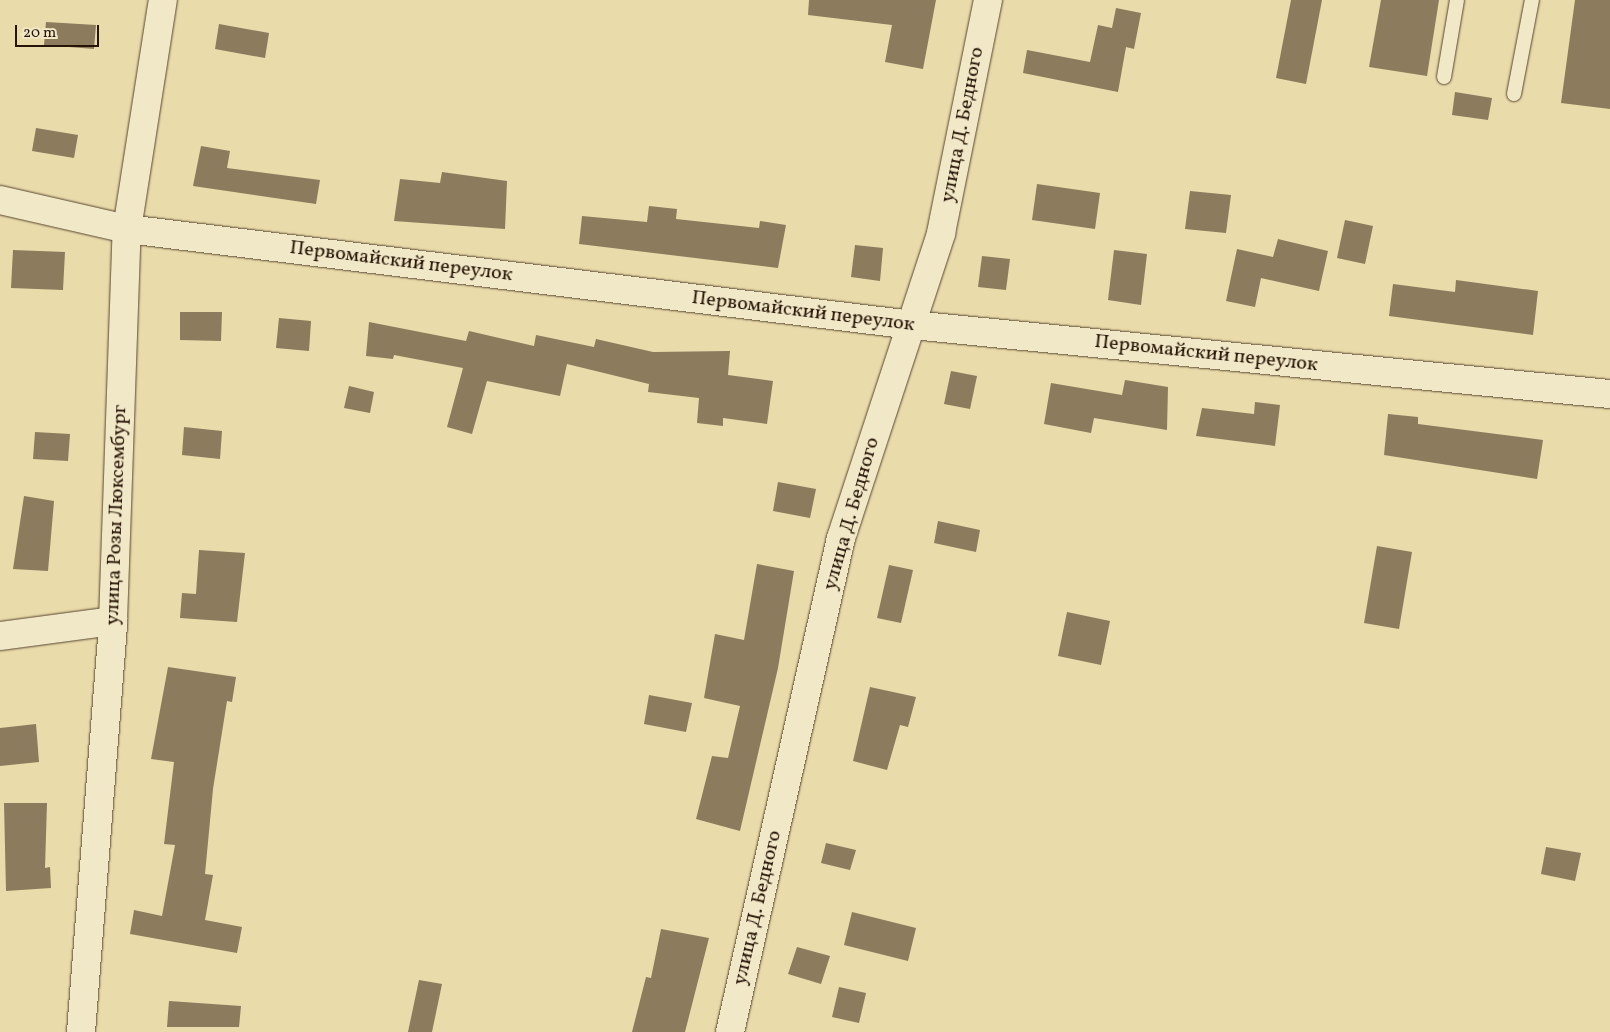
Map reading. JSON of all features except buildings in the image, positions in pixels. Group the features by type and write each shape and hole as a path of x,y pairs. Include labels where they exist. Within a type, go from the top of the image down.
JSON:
{"street":[{"name":"улица Розы Люксембург","path":"81,1032 113,621 127,229 163,0"},
{"name":"улица Д. Бедного","path":"730,1032 841,538 941,233 988,0"},
{"name":"Первомайский переулок","path":"0,200 127,229 912,325 1610,394"},
{"path":"0,636 113,621"}],"lane":[{"path":"1444,76 1457,0"},
{"path":"1514,94 1532,0"}]}
